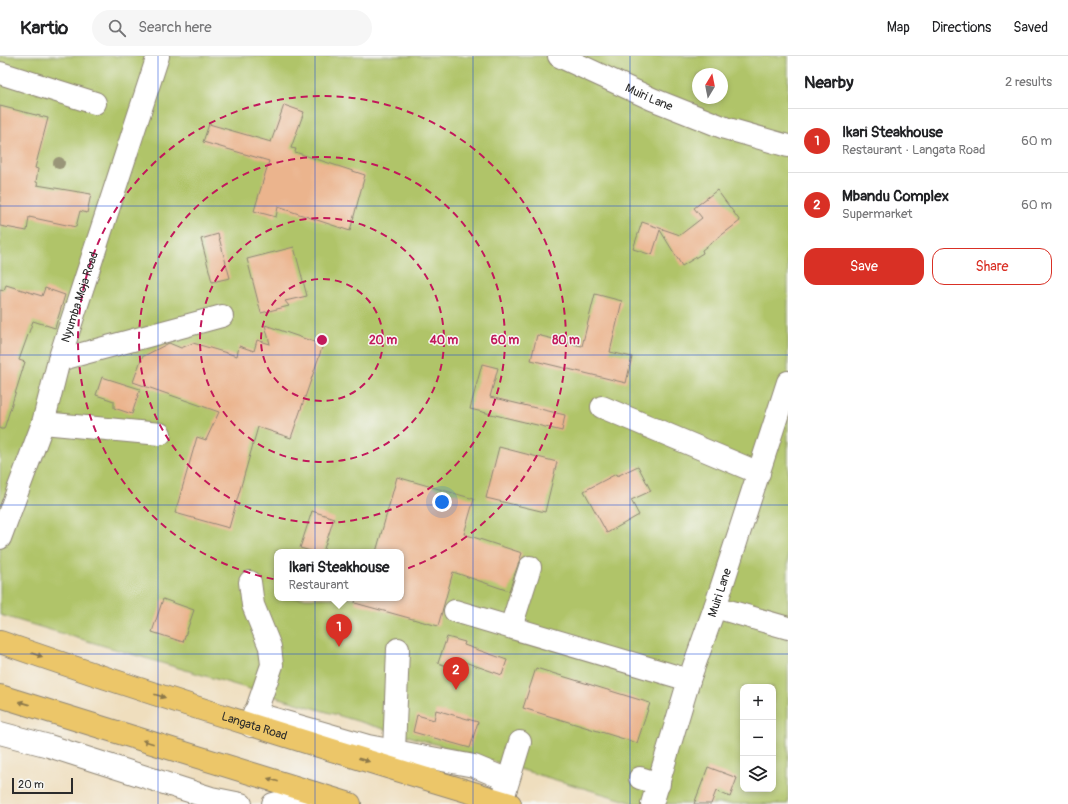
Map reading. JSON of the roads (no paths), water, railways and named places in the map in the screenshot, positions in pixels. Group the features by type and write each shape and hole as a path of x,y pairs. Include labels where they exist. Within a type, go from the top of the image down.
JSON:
{"main road":[{"name":"Langata Road","path":"0,642 106,679 253,719 506,803"},
{"path":"0,696 350,804"}],"street":[{"name":"Nyumba Moja Road","path":"0,538 43,423 59,360 158,56"},
{"name":"Muiri Lane","path":"559,56 652,99 725,128 788,146"},
{"path":"0,73 95,103"},
{"path":"59,360 222,316"},
{"name":"Muiri Lane","path":"651,789 715,607 788,382"},
{"path":"602,407 759,473"},
{"path":"43,423 160,434"},
{"path":"511,627 530,567"},
{"path":"250,582 253,605 270,648 272,665 253,719 323,734 368,746 474,766 508,780"},
{"path":"715,607 788,628"},
{"path":"455,611 689,680"},
{"path":"394,750 398,649"},
{"path":"0,733 49,746 211,798 240,804"},
{"path":"506,803 508,780 520,742"},
{"path":"273,804 314,793"}],"place":[{"name":"Ikari Steakhouse","path":"339,647"},
{"name":"Mbandu Complex","path":"456,690"}]}
